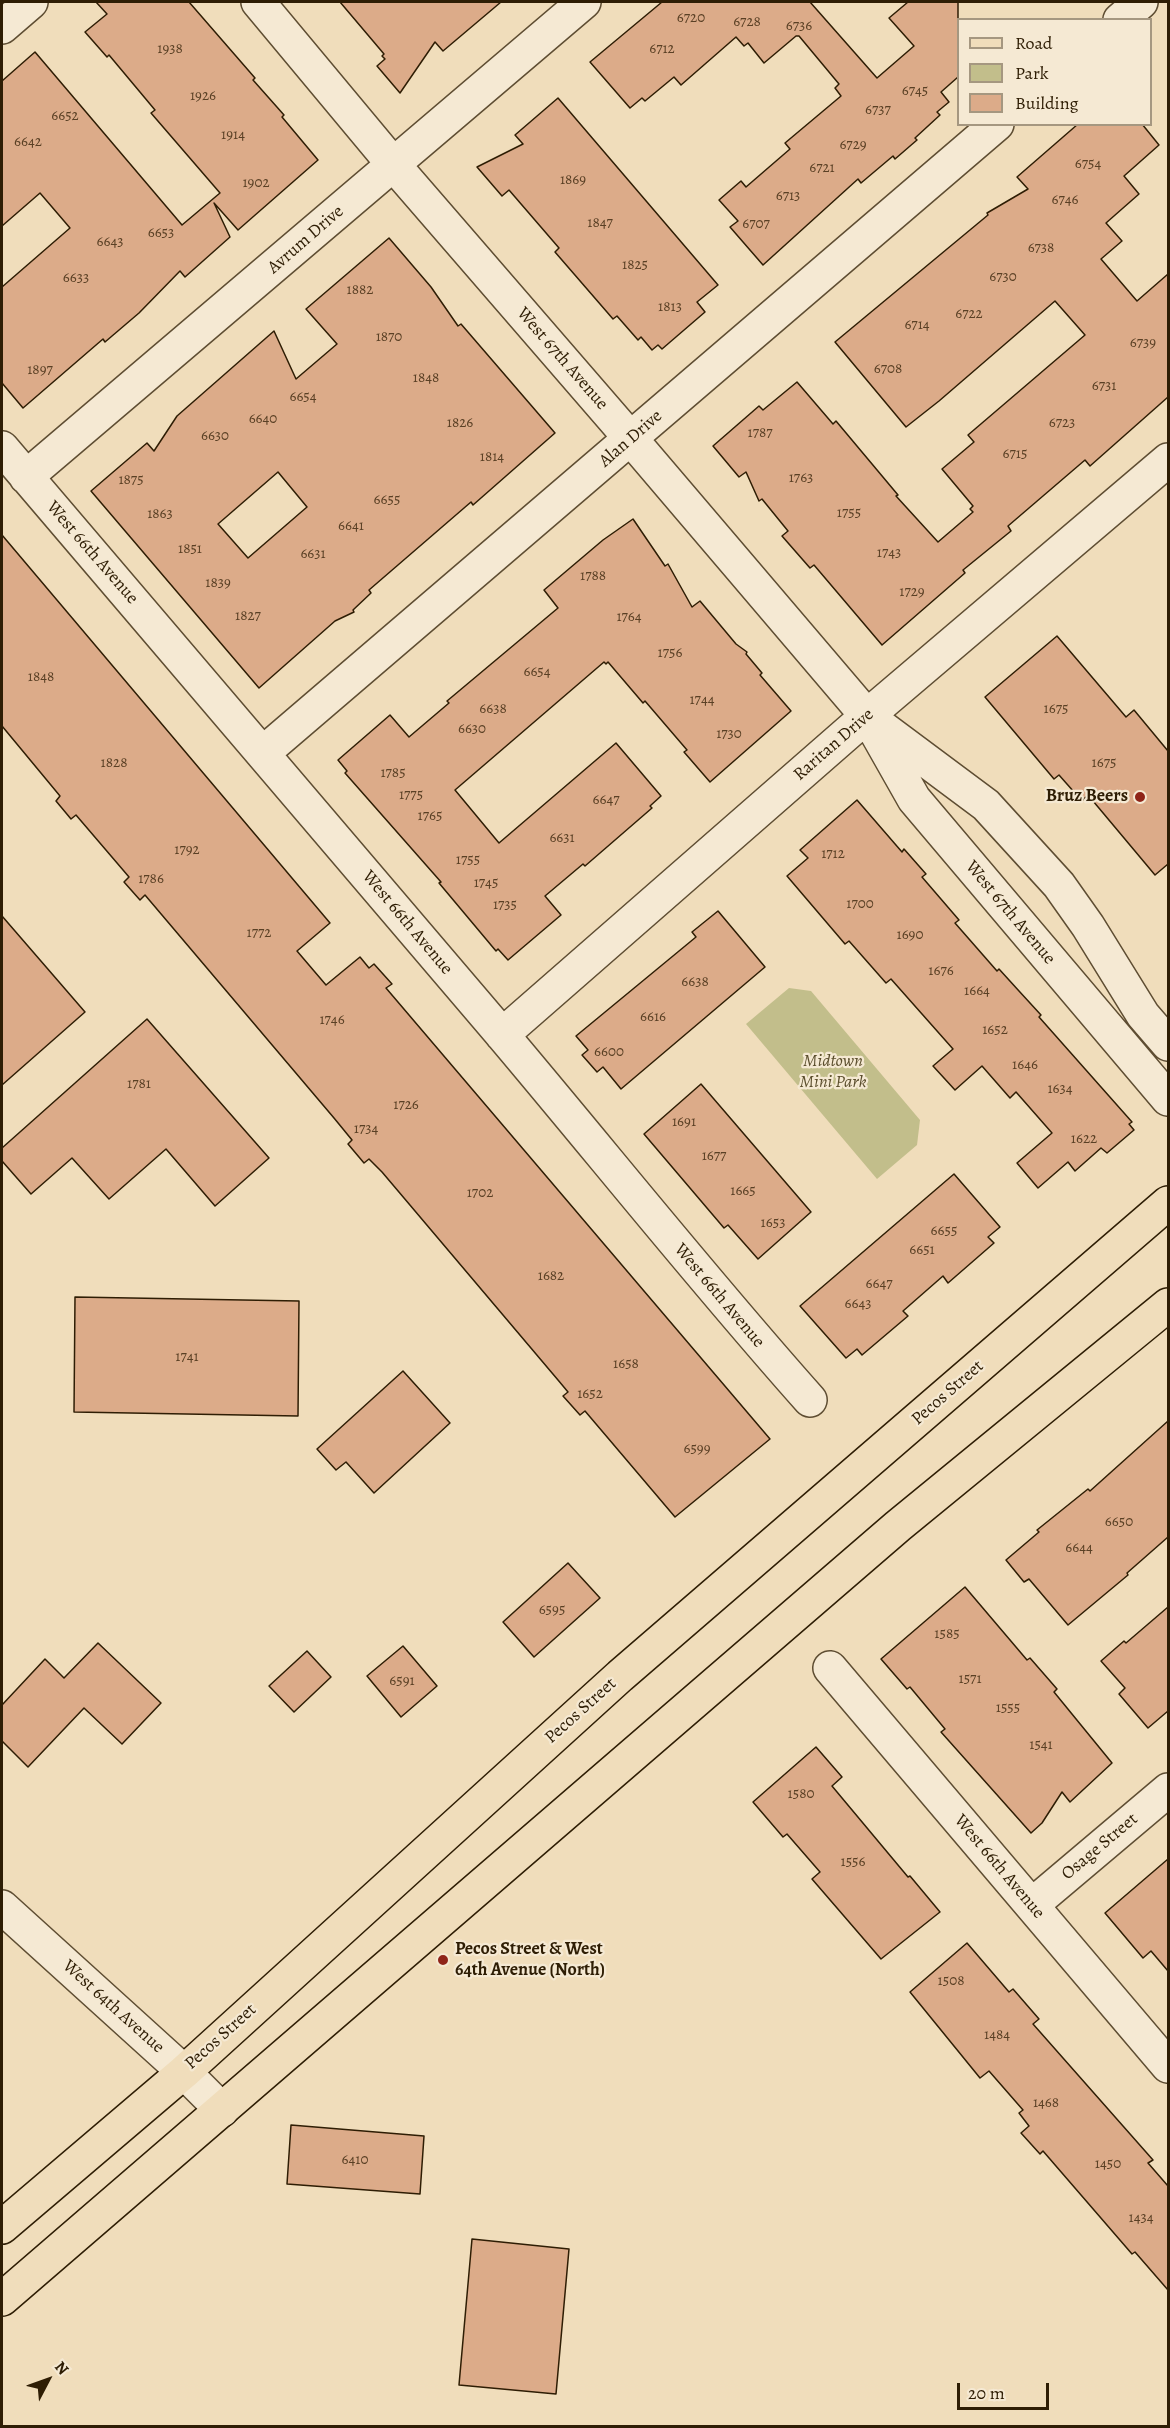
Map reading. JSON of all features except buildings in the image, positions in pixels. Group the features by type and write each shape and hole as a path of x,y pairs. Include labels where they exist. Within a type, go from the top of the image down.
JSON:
{"main road":[{"name":"Pecos Street","path":"2,2227 184,2072 620,1676 1168,1203"},
{"path":"2,2299 898,1526 1168,1305"}],"street":[{"name":"West 67th Avenue","path":"258,2 393,164 867,716 914,799 1168,1099"},
{"name":"Avrum Drive","path":"26,477 584,2"},
{"path":"1122,18 1141,2"},
{"name":"Alan Drive","path":"263,753 995,126"},
{"name":"West 66th Avenue","path":"2,448 502,1035 742,1323 810,1400"},
{"name":"Raritan Drive","path":"502,1035 867,716 1168,460"},
{"name":"West 67th Avenue","path":"867,716 986,805 1059,885 1088,926 1143,1015 1168,1044"},
{"name":"West 66th Avenue","path":"830,1668 1168,2066"},
{"name":"Osage Street","path":"1032,1905 1168,1790"},
{"name":"West 64th Avenue","path":"2,1907 184,2072 222,2110"}],"green space":[{"name":"Midtown Mini Park","path":"789,988 811,991 920,1120 917,1145 877,1179 746,1024"}],"place":[{"name":"Bruz Beers","path":"1140,797"},
{"name":"Pecos Street & West 64th Avenue (North)","path":"443,1960"}]}
